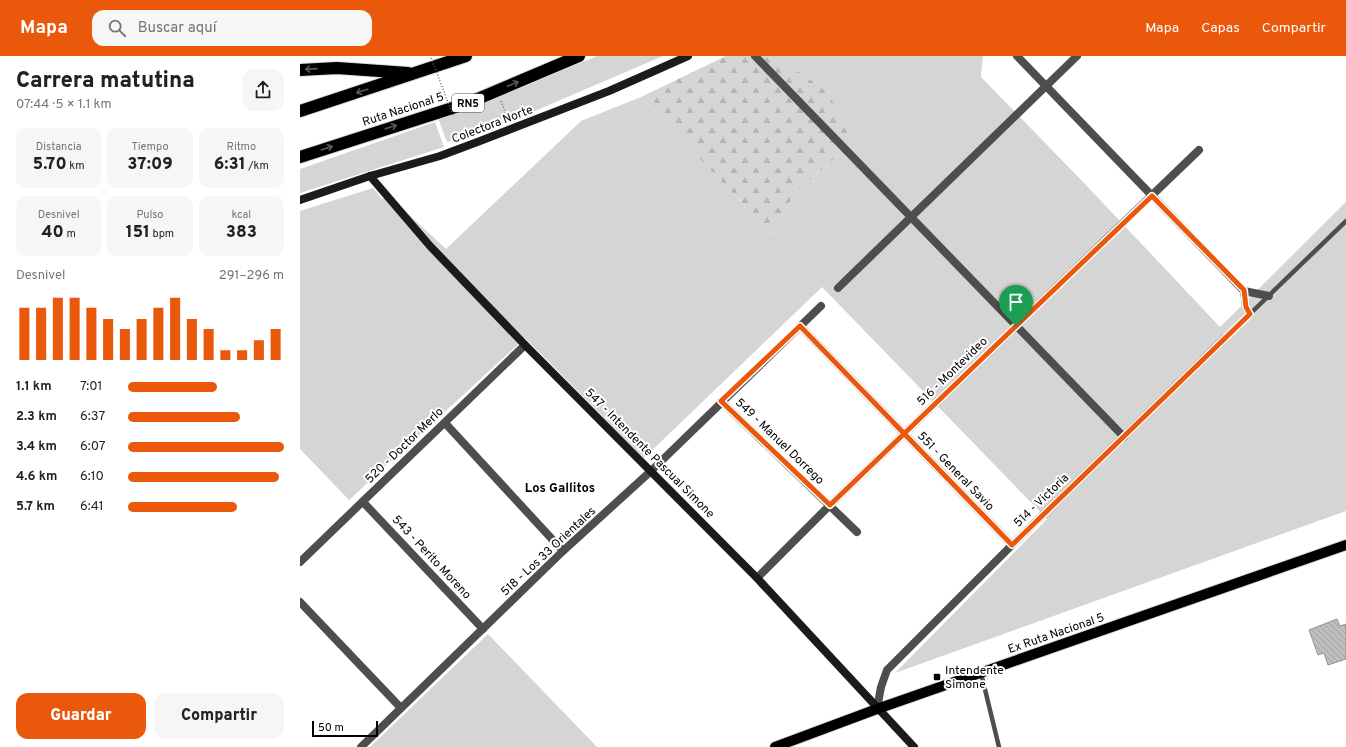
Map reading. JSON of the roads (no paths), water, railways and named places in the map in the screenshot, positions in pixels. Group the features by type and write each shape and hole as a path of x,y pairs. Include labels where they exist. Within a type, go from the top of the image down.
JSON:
{"highway":[{"path":"300,111 466,56"},
{"name":"Ruta Nacional 5","path":"300,157 468,103 579,56"},
{"path":"300,70 336,68 396,73 420,72"}],"main road":[{"name":"Ex Ruta Nacional 5","path":"775,747 877,709 1346,544"}],"street":[{"name":"Colectora Norte","path":"300,200 370,176 440,156 609,91 688,56"},
{"path":"755,56 1124,437"},
{"path":"1016,56 1244,290 1269,296"},
{"path":"838,288 1077,56"},
{"name":"516 - Montevideo","path":"757,578 830,505 1199,150"},
{"name":"547 - Intendente Pascual Simone","path":"370,176 430,246 525,345 757,578 877,709 914,747"},
{"path":"1244,290 1246,307 1250,314"},
{"name":"518 - Los 33 Orientales","path":"361,747 563,551 651,471 721,401 821,306"},
{"name":"551 - General Savio","path":"800,326 1012,545"},
{"name":"514 - Victoria","path":"877,709 881,687 887,670 1012,545 1225,338"},
{"name":"520 - Doctor Merlo","path":"300,562 525,345"},
{"name":"549 - Manuel Dorrego","path":"721,401 857,532"},
{"path":"445,423 563,551"},
{"name":"543 - Perito Moreno","path":"363,502 483,629"},
{"path":"300,602 401,708"}],"lane":[{"path":"1225,338 1346,221"},
{"path":"981,673 999,747"}],"place":[{"name":"Intendente Simone","path":"937,677"}],"district":[{"name":"Los Gallitos","path":"560,487"}]}
